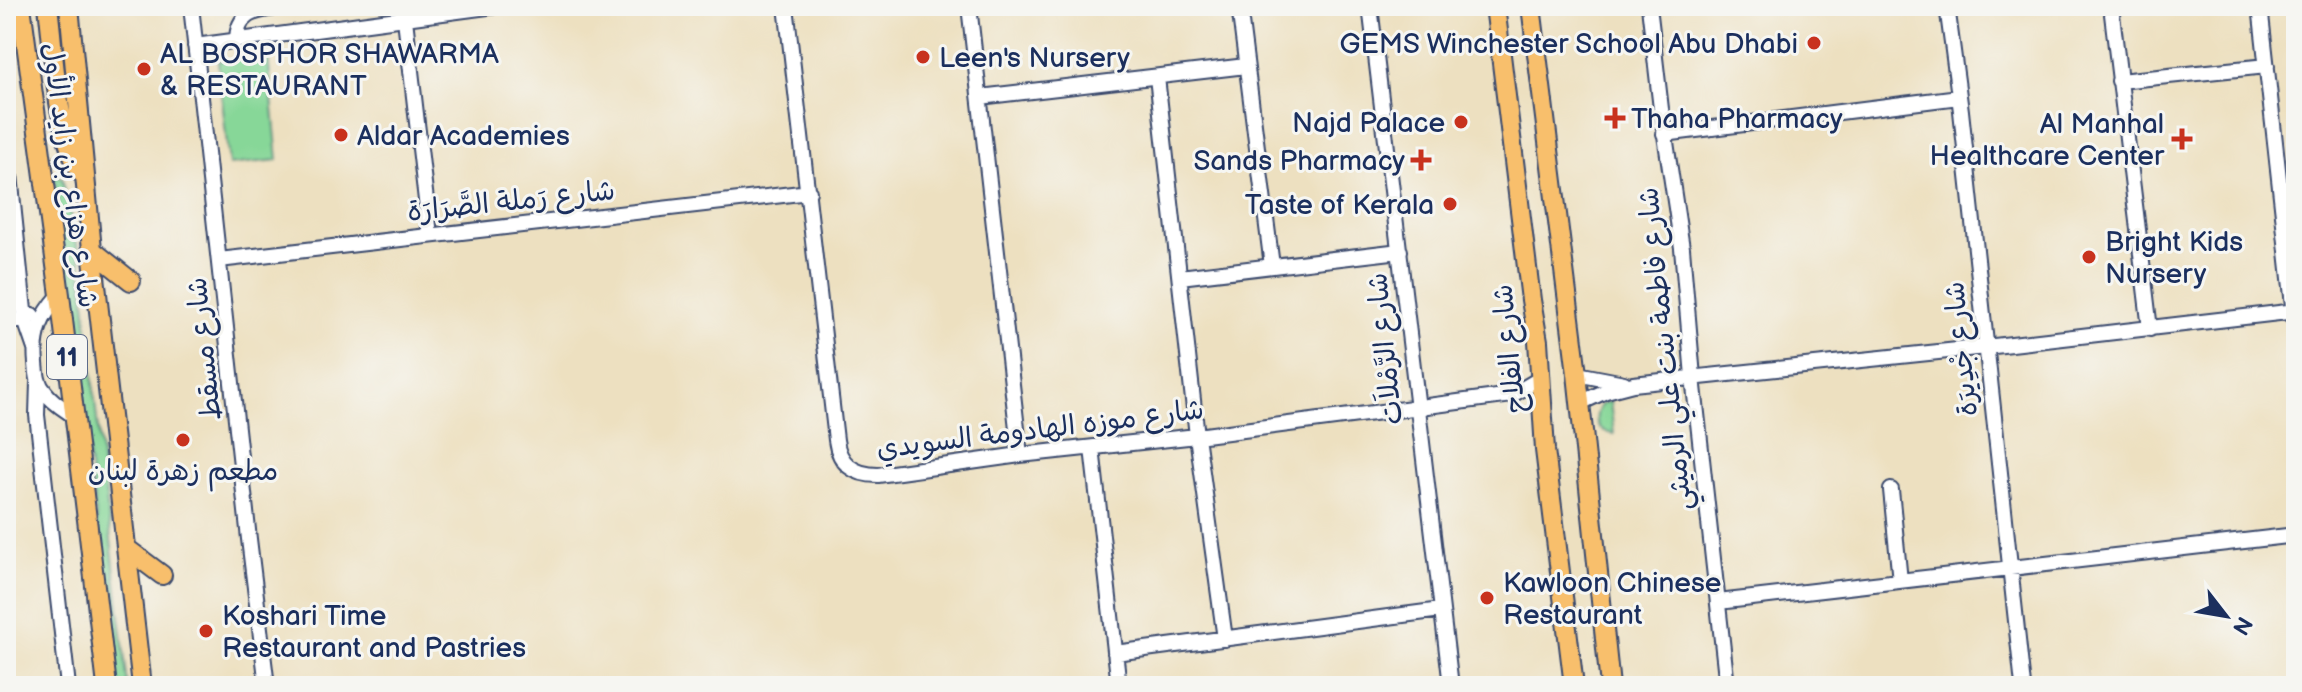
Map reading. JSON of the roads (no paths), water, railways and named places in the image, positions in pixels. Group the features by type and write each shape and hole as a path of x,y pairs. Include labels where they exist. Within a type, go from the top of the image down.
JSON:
{"main road":[{"name":"شارع هزاع بن زايد الأول","path":"21,6 60,295 107,686"},
{"path":"48,6 61,116 74,160 86,180"},
{"name":"شارع هزاع بن زايد الأول","path":"69,6 92,250 142,686"},
{"path":"73,32 77,6"},
{"name":"شارع الفلاح","path":"1495,6 1538,341 1545,450 1574,686"},
{"path":"1531,6 1577,374 1610,686"},
{"path":"6,10 23,29"},
{"path":"92,250 131,281"},
{"path":"126,548 162,575"}],"street":[{"name":"شارع مسقط","path":"191,6 267,686"},
{"path":"237,41 239,24 246,16 287,6"},
{"path":"195,46 495,6"},
{"name":"شارع موزه الهادومة السويدي","path":"786,6 836,440 842,460 858,473 878,475 1512,395 1541,378"},
{"path":"969,6 1020,455"},
{"path":"1239,6 1272,266"},
{"name":"شارع الرَّمْلاَت","path":"1370,6 1451,686"},
{"name":"شارع فاطمة بنت علي الرميثي","path":"1649,6 1664,134 1682,248 1727,686"},
{"name":"شارع جْدِيرَة","path":"1947,6 2023,686"},
{"path":"2111,6 2150,329"},
{"path":"2260,6 2296,333"},
{"path":"405,19 430,235"},
{"path":"980,97 1246,66"},
{"path":"2119,81 2267,66"},
{"path":"1157,77 1197,436 1225,639"},
{"path":"1664,134 1959,97"},
{"path":"6,136 25,320 35,349"},
{"name":"شارع رَملة الصَّرَارَة","path":"219,260 809,192"},
{"path":"1180,277 1400,251"},
{"path":"60,295 47,309 38,328 35,349 37,415 68,686"},
{"path":"6,322 25,320 47,309"},
{"path":"1580,403 1606,391 1633,384 2295,311"},
{"path":"1577,374 1633,384"},
{"path":"38,382 50,398 74,416"},
{"name":"شارع موزه الهادومة السويدي","path":"1512,395 1544,407"},
{"path":"1092,448 1119,686"},
{"path":"1891,490 1900,581"},
{"path":"1718,602 2296,535"},
{"path":"1115,653 1441,610"}],"place":[{"name":"GEMS Winchester School Abu Dhabi","path":"1814,43"},
{"name":"Leen's Nursery","path":"923,57"},
{"name":"AL BOSPHOR SHAWARMA & RESTAURANT","path":"144,69"},
{"name":"Thaha Pharmacy","path":"1615,118"},
{"name":"Najd Palace","path":"1461,122"},
{"name":"Aldar Academies","path":"341,135"},
{"name":"Al Manhal Healthcare Center","path":"2182,139"},
{"name":"Sands Pharmacy","path":"1421,160"},
{"name":"Taste of Kerala","path":"1450,204"},
{"name":"Bright Kids Nursery","path":"2089,257"},
{"name":"مطعم زهرة لبنان","path":"183,440"},
{"name":"Kawloon Chinese Restaurant","path":"1487,598"},
{"name":"Koshari Time Restaurant and Pastries","path":"206,631"}]}
